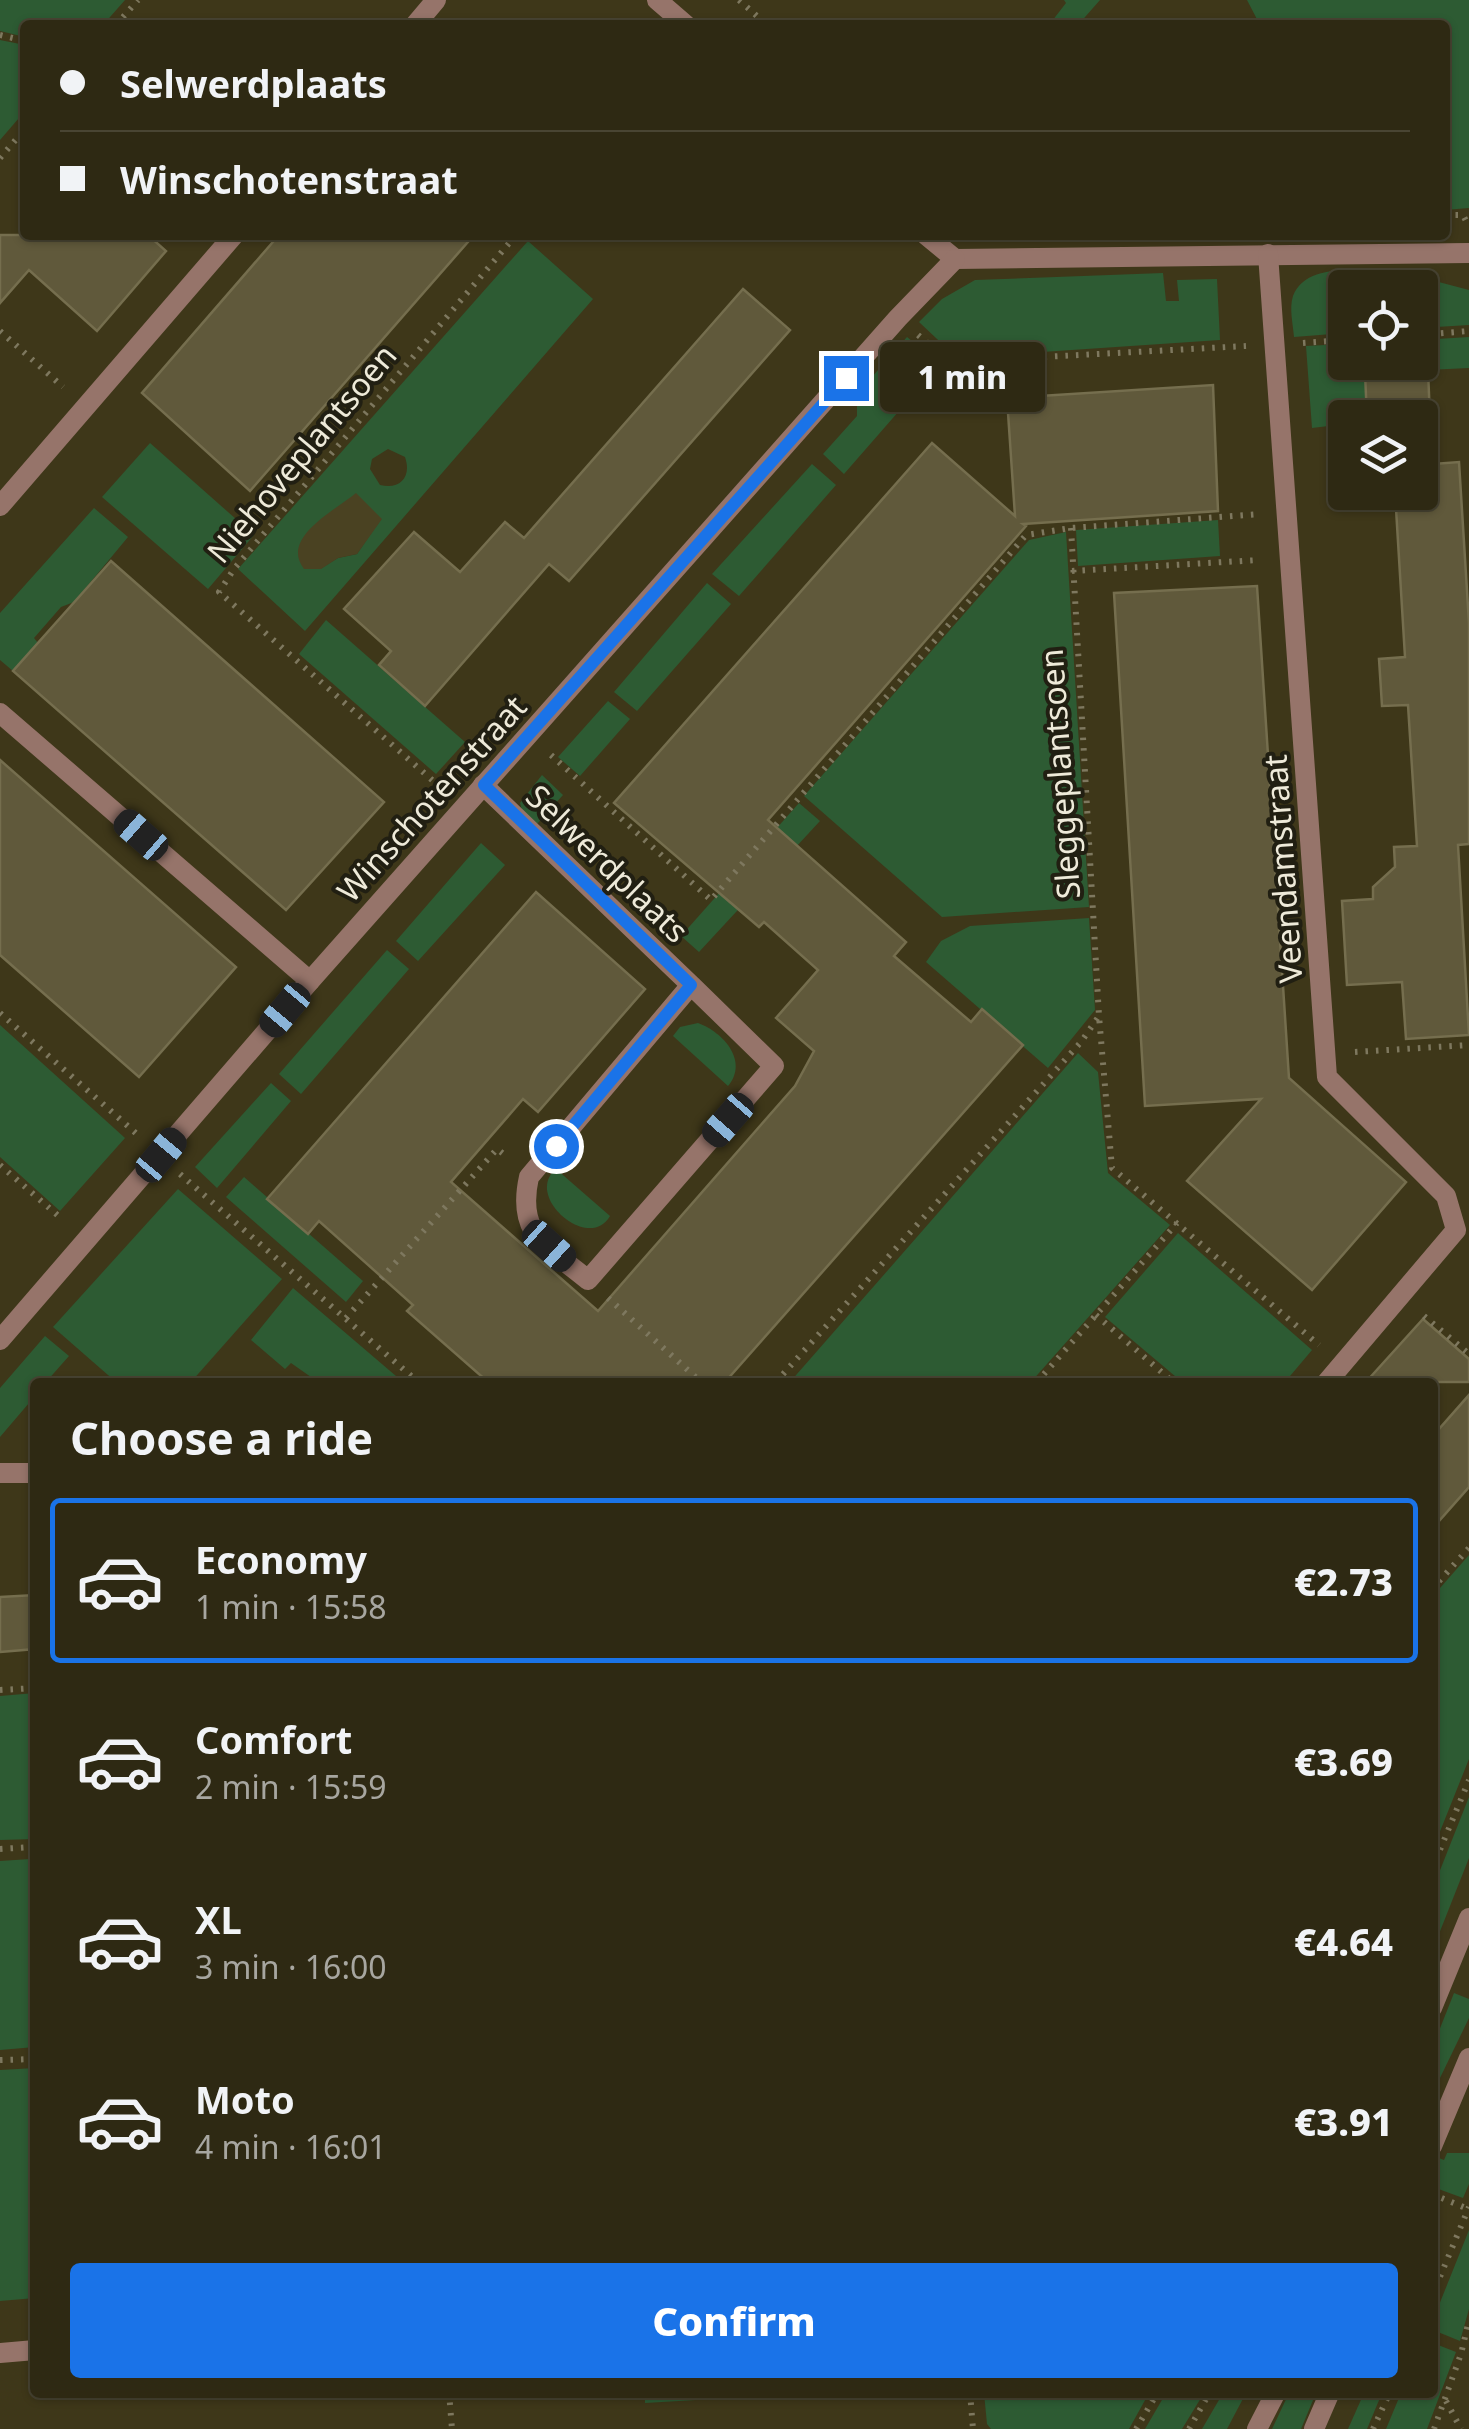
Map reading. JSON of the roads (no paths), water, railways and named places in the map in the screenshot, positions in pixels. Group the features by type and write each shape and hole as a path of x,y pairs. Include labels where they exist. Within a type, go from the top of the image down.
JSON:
{"street":[{"path":"420,20 436,0"},
{"path":"657,0 680,20"},
{"path":"0,506 230,240"},
{"path":"932,240 955,259 1469,253"},
{"name":"Veendamstraat","path":"1268,254 1327,1077 1446,1196 1456,1230 1330,1378"},
{"name":"Winschotenstraat","path":"0,1340 528,734 955,259"},
{"path":"0,714 310,981"},
{"name":"Selwerdplaats","path":"484,785 691,985 774,1066 588,1280 529,1228 523,1205 529,1178 691,985"},
{"path":"0,1473 30,1473"},
{"path":"1438,1993 1469,1918"},
{"path":"1441,2102 1469,2058"},
{"path":"0,2353 30,2350"},
{"path":"1257,2429 1273,2398"},
{"path":"1314,2429 1327,2398"}]}
